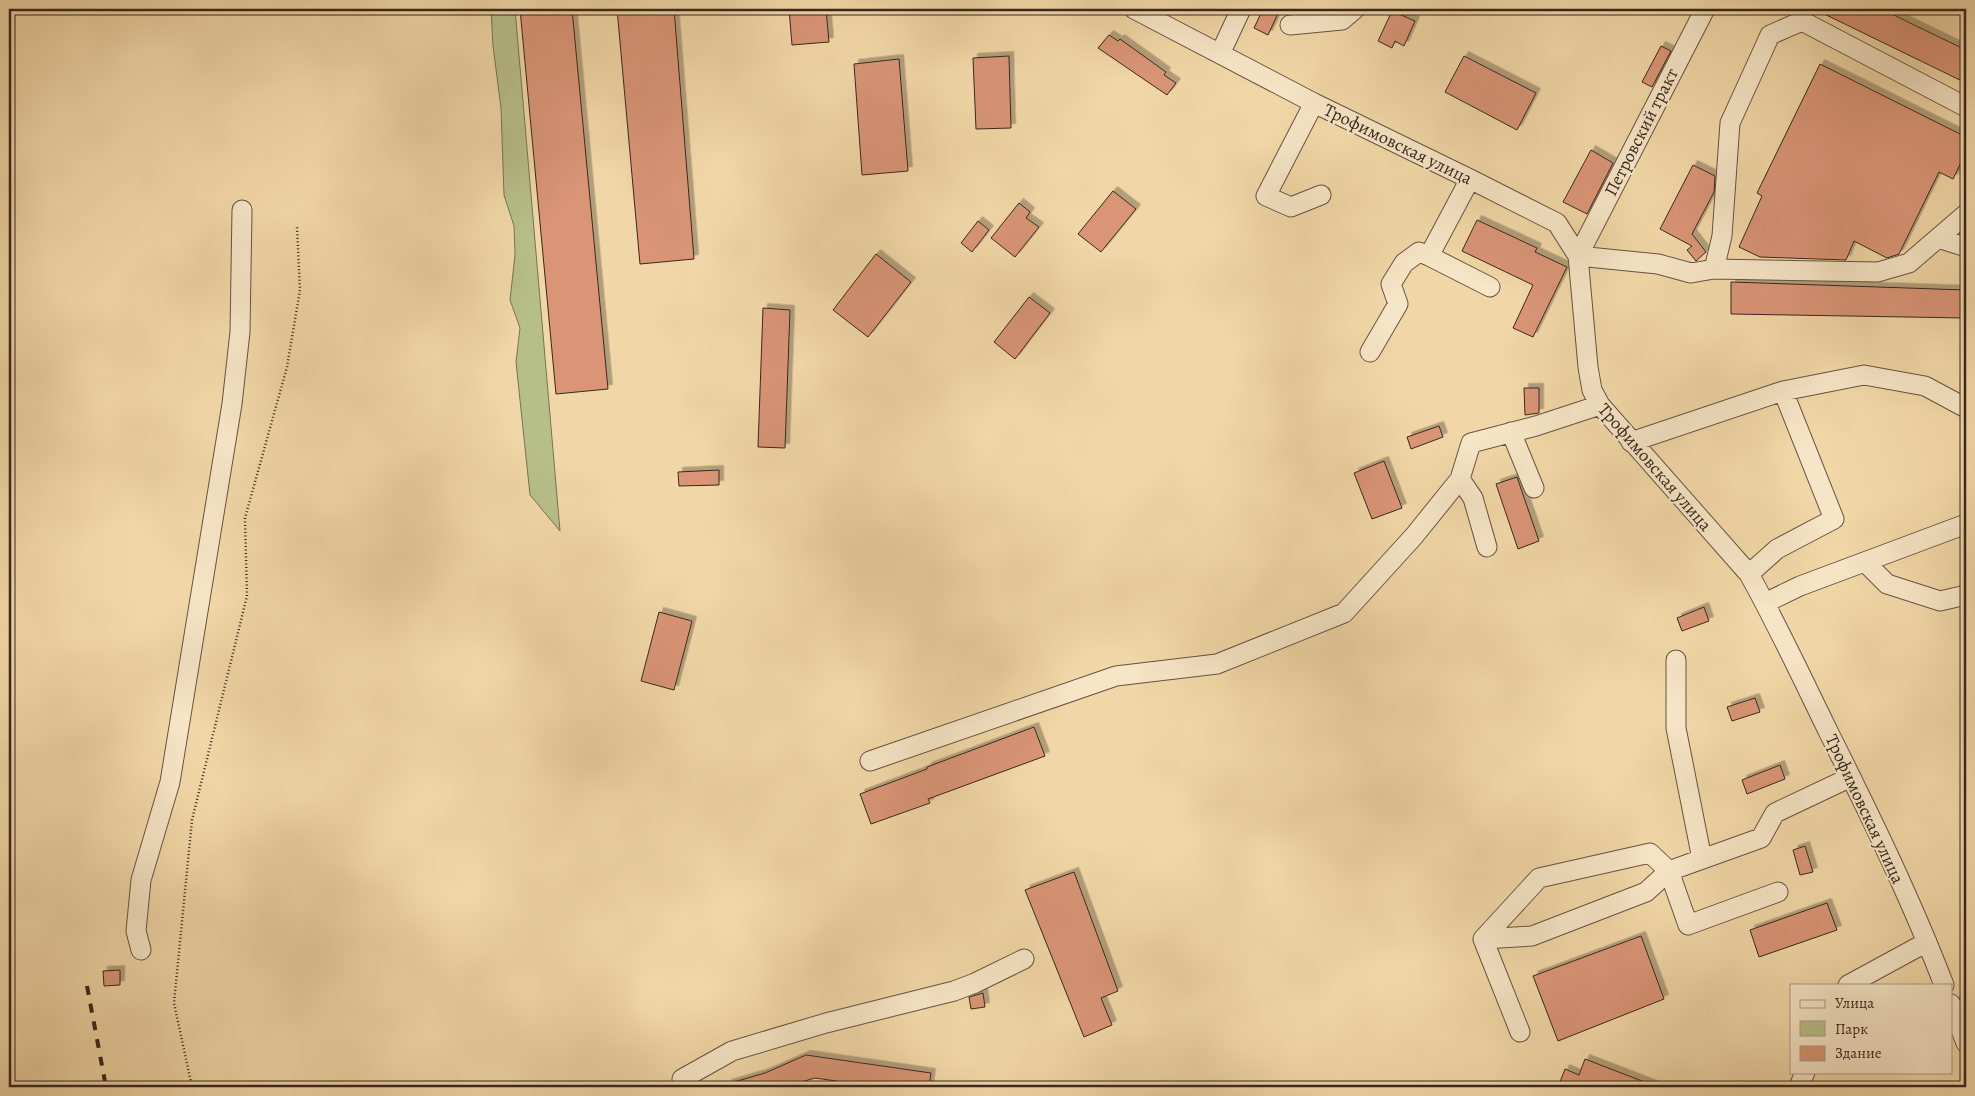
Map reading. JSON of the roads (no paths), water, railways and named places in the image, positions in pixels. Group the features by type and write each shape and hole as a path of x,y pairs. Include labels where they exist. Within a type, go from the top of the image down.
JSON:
{"street":[{"name":"Трофимовская улица","path":"1134,9 1314,103 1557,223 1578,256 1588,367 1592,390 1600,405 1749,574 1851,777 1927,942 1944,984"},
{"path":"1220,54 1241,9"},
{"path":"1290,25 1342,20 1355,9"},
{"name":"Петровский тракт","path":"1578,256 1704,9"},
{"path":"1714,269 1722,236 1730,123 1770,35 1802,21 1966,107"},
{"path":"1314,103 1266,196 1291,206 1321,194"},
{"path":"1430,256 1470,179"},
{"path":"141,950 136,931 141,880 170,782 232,404 240,332 242,210"},
{"path":"1578,256 1658,264 1691,273 1714,269 1878,272 1909,263 1966,214"},
{"path":"1938,238 1966,247"},
{"path":"1370,352 1398,304 1391,284 1404,262 1419,252 1490,287"},
{"path":"1632,442 1783,391 1864,375 1925,386 1966,408"},
{"path":"1749,574 1777,549 1834,519 1783,391"},
{"path":"870,761 1116,676 1217,664 1344,613 1414,536 1460,479 1471,443 1600,405"},
{"path":"1512,432 1534,488"},
{"path":"1460,479 1473,498 1487,547"},
{"path":"1765,603 1800,586 1966,524"},
{"path":"1865,562 1887,584 1940,601 1966,595"},
{"path":"1676,660 1676,728 1702,859"},
{"path":"1483,939 1532,936 1646,892 1669,871 1761,838 1774,813 1851,777"},
{"path":"1483,939 1539,878 1650,854 1669,871 1688,925 1778,892"},
{"path":"1483,939 1520,1032"},
{"path":"1850,984 1927,942"},
{"path":"684,1083 732,1051 826,1023 954,991 1024,959"},
{"path":"1952,1007 1966,1043"},
{"path":"1799,1087 1804,1074"}],"railway":[{"path":"87,986 106,1087"}]}
